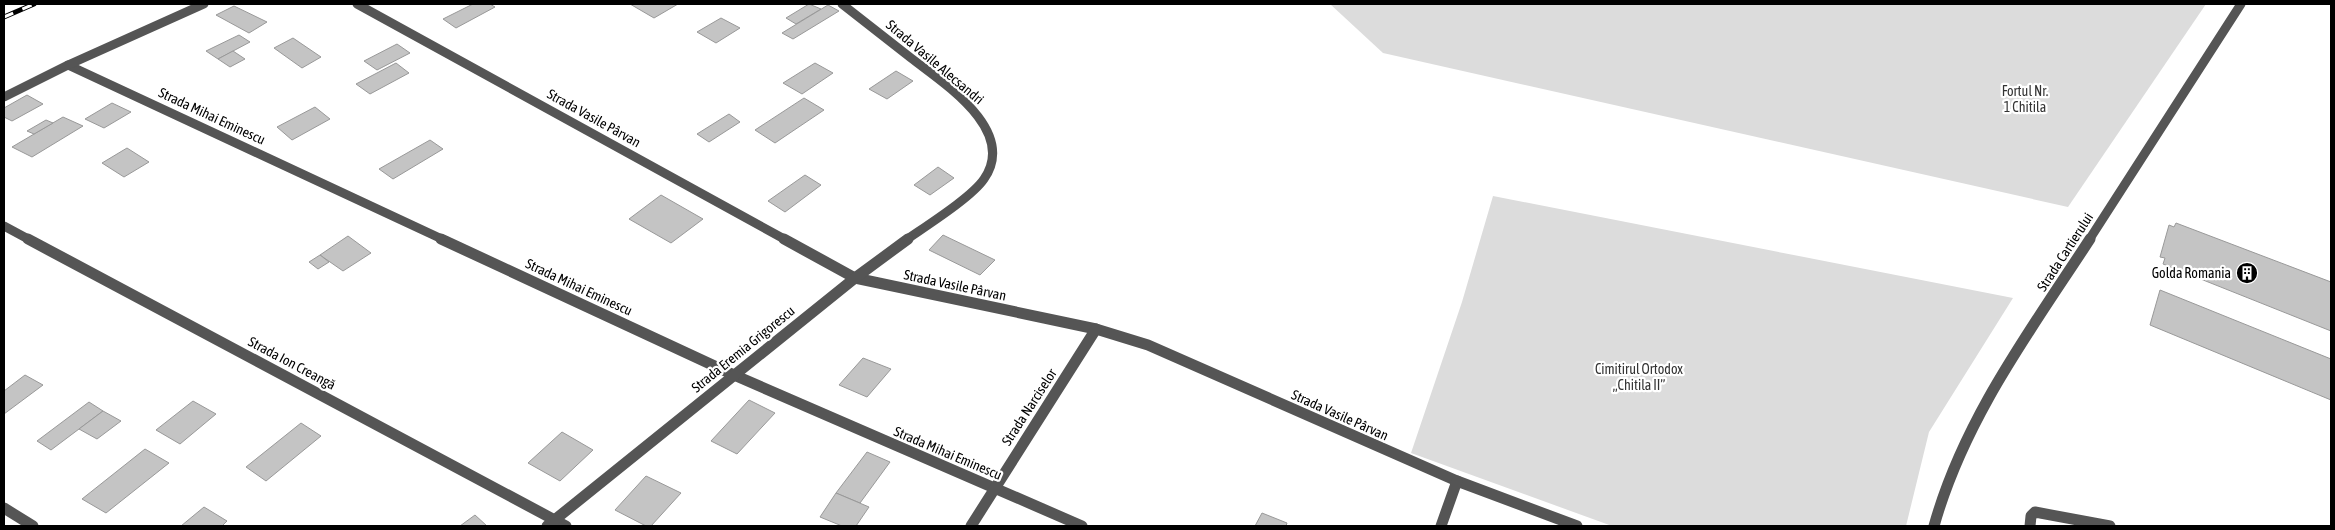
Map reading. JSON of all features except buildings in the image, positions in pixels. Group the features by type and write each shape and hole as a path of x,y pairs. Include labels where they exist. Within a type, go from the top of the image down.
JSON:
{"street":[{"path":"4,97 68,65 204,4"},
{"name":"Strada Vasile Pârvan","path":"357,4 856,278 1096,329 1148,345 1456,481 1577,526"},
{"name":"Strada Vasile Alecsandri","path":"842,4 964,100 984,123 992,146 992,167 982,184 960,200"},
{"name":"Strada Cartierului","path":"1934,526 1956,458 1987,398 2241,4"},
{"name":"Strada Mihai Eminescu","path":"68,65 734,375 1082,526"},
{"name":"Strada Eremia Grigorescu","path":"551,523 856,278 960,200"},
{"name":"Strada Ion Creangă","path":"4,226 551,523 566,526"},
{"name":"Strada Narciselor","path":"971,526 1096,329"},
{"path":"1441,526 1456,481"},
{"path":"4,508 33,526"},
{"path":"2030,526 2031,516 2035,512 2110,526"}],"green space":[{"name":"Fortul Nr. 1 Chitila","path":"1330,4 2206,4 2068,207 1383,53"},
{"name":"Cimitirul Ortodox „Chitila II”","path":"1493,196 2013,298 1929,432 1906,526 1612,526 1411,453 1462,302"}],"railway":[{"path":"4,17 34,4"}],"place":[{"name":"Golda Romania","path":"2247,273"}]}
